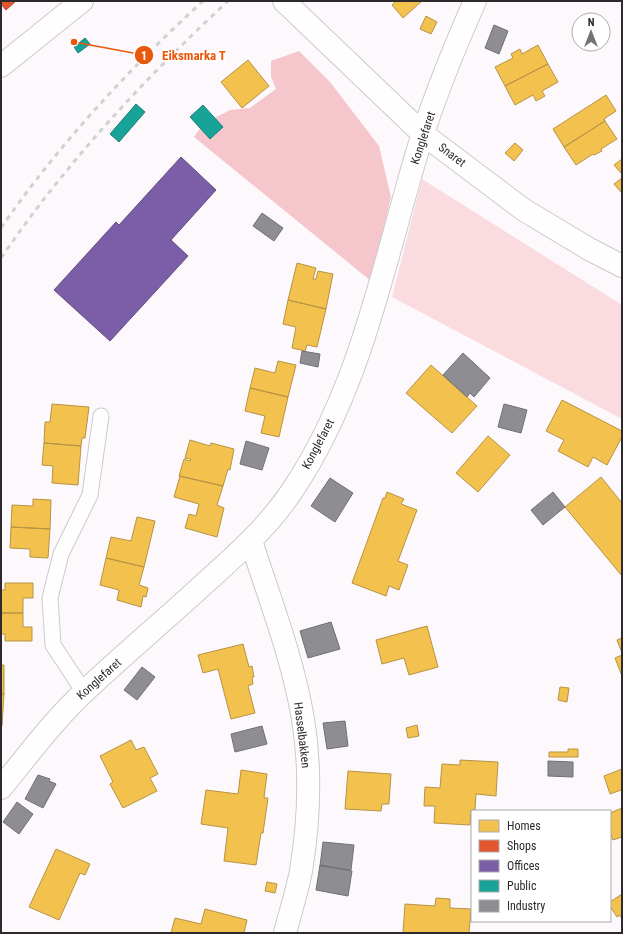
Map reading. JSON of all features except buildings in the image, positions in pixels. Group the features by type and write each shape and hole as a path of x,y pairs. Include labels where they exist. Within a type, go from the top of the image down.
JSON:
{"street":[{"path":"1,66 82,1"},
{"name":"Snaret","path":"284,1 423,134 524,210 582,245 622,266"},
{"name":"Konglefaret","path":"1,788 46,732 84,692 251,541 291,492 321,444 354,368 391,250 423,134 454,50 475,1"},
{"name":"Hasselbakken","path":"251,541 286,650 303,719 307,762 307,810 300,871 285,933"}],"lane":[{"path":"84,692 53,645 50,598 61,554 90,495 101,416"}],"shaded area":[{"path":"299,51 330,82 379,146 391,197 371,281 194,137 203,124 230,110 250,108 276,89 271,77 271,61"},
{"path":"422,179 622,305 622,419 392,297"}],"railway":[{"path":"1,228 23,197 70,138 148,53 203,1"},
{"path":"1,258 52,189 107,123 166,61 228,1"}],"place":[{"name":"Eiksmarka T","path":"74,42"}]}
